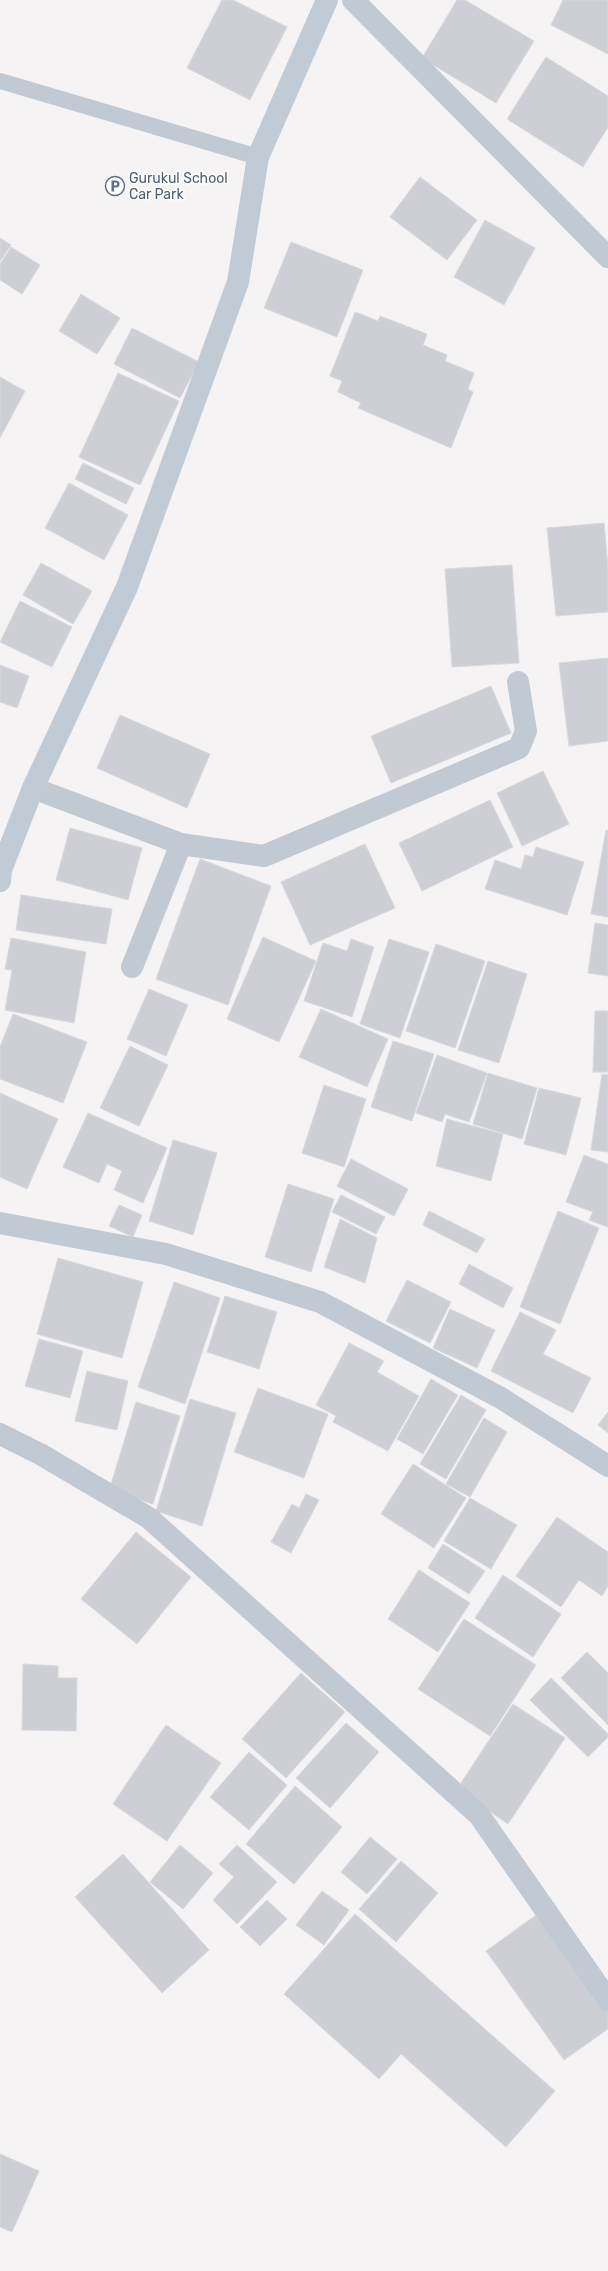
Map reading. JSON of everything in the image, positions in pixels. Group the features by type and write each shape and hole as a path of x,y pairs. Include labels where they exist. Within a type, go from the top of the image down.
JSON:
{"street":[{"path":"0,881 1,870 33,788 126,586 238,282 258,157 327,0"},
{"path":"353,0 608,257"},
{"path":"33,788 181,844 264,856 519,748 526,731 518,682"},
{"path":"132,967 181,844"},
{"path":"0,1223 166,1254 320,1302 501,1398 608,1466"},
{"path":"0,1434 40,1454 149,1518 479,1815 608,2000"}],"lane":[{"path":"0,81 258,157"}],"building":[{"path":"222,0 233,0 287,27 250,100 187,68"},
{"path":"457,0 465,0 534,41 496,103 422,58"},
{"path":"563,0 608,0 608,54 551,25"},
{"path":"546,57 608,96 608,127 583,167 507,119"},
{"path":"420,177 477,220 447,260 390,217"},
{"path":"485,220 535,248 504,305 454,277"},
{"path":"0,238 11,245 0,261"},
{"path":"291,242 363,270 337,337 264,308"},
{"path":"11,247 40,265 22,294 0,280 0,264"},
{"path":"81,294 120,318 97,354 59,331"},
{"path":"355,312 378,321 380,316 427,334 423,345 447,355 445,361 474,373 468,389 473,392 451,448 358,408 361,403 338,392 342,381 330,376"},
{"path":"132,328 199,362 180,398 114,364"},
{"path":"118,373 179,401 140,485 79,457"},
{"path":"0,377 25,391 0,438"},
{"path":"83,463 134,488 126,504 75,479"},
{"path":"69,483 128,515 104,560 45,528"},
{"path":"604,523 608,568 608,612 556,616 547,528"},
{"path":"41,563 92,591 73,624 23,595"},
{"path":"512,565 519,663 452,667 445,569"},
{"path":"20,601 72,627 52,667 0,642"},
{"path":"608,658 608,741 569,746 559,663"},
{"path":"0,665 29,676 17,708 0,702"},
{"path":"491,686 511,733 391,783 371,736"},
{"path":"120,715 210,754 187,808 97,768"},
{"path":"543,771 569,824 522,846 497,793"},
{"path":"490,800 513,847 422,891 399,843"},
{"path":"70,828 142,848 128,900 56,880"},
{"path":"606,830 608,831 608,917 591,914"},
{"path":"365,844 395,908 310,945 281,882"},
{"path":"536,847 584,862 567,915 485,889 495,860 521,869 525,855 533,857"},
{"path":"200,859 271,886 228,1005 156,979"},
{"path":"21,895 112,909 106,944 16,930"},
{"path":"595,923 608,925 608,976 588,973"},
{"path":"263,937 316,961 279,1042 227,1019"},
{"path":"11,938 86,952 74,1023 5,1010 12,970 5,969"},
{"path":"351,939 374,947 352,1017 304,1001 323,943 347,951"},
{"path":"389,939 429,952 400,1038 360,1024"},
{"path":"436,944 485,961 455,1048 406,1031"},
{"path":"488,961 527,974 499,1063 458,1050"},
{"path":"149,989 188,1005 166,1056 127,1039"},
{"path":"321,1009 388,1039 367,1087 299,1057"},
{"path":"595,1011 608,1011 608,1072 593,1072"},
{"path":"13,1014 87,1042 63,1103 0,1079 0,1047"},
{"path":"393,1041 434,1054 412,1121 371,1107"},
{"path":"130,1046 168,1065 139,1126 100,1108"},
{"path":"437,1055 487,1073 469,1122 445,1114 442,1122 416,1113"},
{"path":"488,1073 537,1088 522,1139 473,1124"},
{"path":"602,1074 608,1075 608,1152 591,1150"},
{"path":"324,1085 366,1099 344,1167 302,1153"},
{"path":"539,1088 581,1098 566,1155 524,1144"},
{"path":"0,1093 58,1119 27,1189 0,1177"},
{"path":"88,1113 167,1148 143,1203 114,1190 122,1171 107,1164 99,1183 63,1167"},
{"path":"447,1119 503,1134 491,1181 436,1166"},
{"path":"173,1140 217,1153 193,1235 149,1221"},
{"path":"584,1155 608,1164 608,1227 589,1220 593,1212 566,1202"},
{"path":"351,1159 408,1189 394,1216 337,1186"},
{"path":"288,1184 334,1199 311,1272 265,1257"},
{"path":"341,1195 385,1217 376,1234 332,1212"},
{"path":"119,1205 142,1215 133,1237 109,1226"},
{"path":"429,1211 485,1239 477,1253 423,1225"},
{"path":"558,1211 599,1228 560,1324 520,1307"},
{"path":"340,1219 377,1238 365,1283 324,1267"},
{"path":"58,1258 143,1282 122,1358 37,1334"},
{"path":"469,1264 513,1288 503,1308 459,1284"},
{"path":"407,1280 451,1302 430,1343 386,1321"},
{"path":"174,1282 220,1298 185,1404 138,1387"},
{"path":"225,1296 277,1312 259,1369 207,1352"},
{"path":"450,1309 495,1330 477,1368 433,1348"},
{"path":"520,1312 556,1330 543,1354 591,1378 573,1413 491,1371"},
{"path":"39,1339 83,1351 70,1398 25,1386"},
{"path":"349,1343 384,1361 377,1372 419,1396 388,1451 333,1422 336,1416 316,1405"},
{"path":"87,1371 128,1381 117,1430 75,1421"},
{"path":"431,1379 458,1395 423,1454 397,1439"},
{"path":"258,1388 328,1414 304,1478 234,1452"},
{"path":"461,1395 486,1410 446,1479 420,1464"},
{"path":"190,1399 236,1413 202,1526 156,1511"},
{"path":"136,1402 180,1416 153,1504 109,1491"},
{"path":"608,1412 608,1433 598,1425"},
{"path":"484,1418 507,1432 470,1497 446,1484"},
{"path":"413,1464 466,1498 434,1548 381,1514"},
{"path":"306,1494 319,1500 291,1553 271,1542 292,1504 299,1508"},
{"path":"470,1498 517,1525 491,1569 444,1541"},
{"path":"557,1517 608,1552 608,1586 602,1596 579,1580 561,1607 516,1576"},
{"path":"136,1532 191,1577 137,1644 81,1599"},
{"path":"443,1544 485,1571 469,1594 428,1568"},
{"path":"419,1570 470,1603 438,1652 388,1619"},
{"path":"503,1575 561,1614 533,1657 475,1618"},
{"path":"464,1619 536,1665 490,1736 418,1689"},
{"path":"587,1652 608,1673 608,1725 561,1678"},
{"path":"23,1664 58,1666 58,1678 77,1678 76,1731 22,1730"},
{"path":"301,1673 345,1712 286,1778 242,1739"},
{"path":"551,1678 608,1734 608,1737 588,1757 530,1700"},
{"path":"513,1704 565,1738 508,1824 457,1789"},
{"path":"346,1723 379,1752 330,1808 296,1778"},
{"path":"166,1725 221,1763 167,1841 113,1804"},
{"path":"249,1752 287,1785 249,1830 210,1797"},
{"path":"295,1786 342,1827 294,1884 246,1844"},
{"path":"370,1837 397,1859 367,1894 341,1872"},
{"path":"180,1845 213,1873 183,1909 150,1882"},
{"path":"237,1845 277,1882 237,1924 213,1900 234,1877 219,1864"},
{"path":"123,1854 209,1950 162,1993 75,1897"},
{"path":"401,1861 438,1893 396,1942 359,1909"},
{"path":"322,1891 349,1910 324,1945 296,1925"},
{"path":"267,1900 287,1919 260,1946 240,1927"},
{"path":"539,1913 608,2010 608,2029 564,2060 486,1951"},
{"path":"355,1914 555,2091 506,2147 401,2054 379,2079 284,1994"},
{"path":"0,2154 39,2171 12,2232 0,2227"}],"place":[{"name":"Gurukul School Car Park","path":"115,186"}]}
